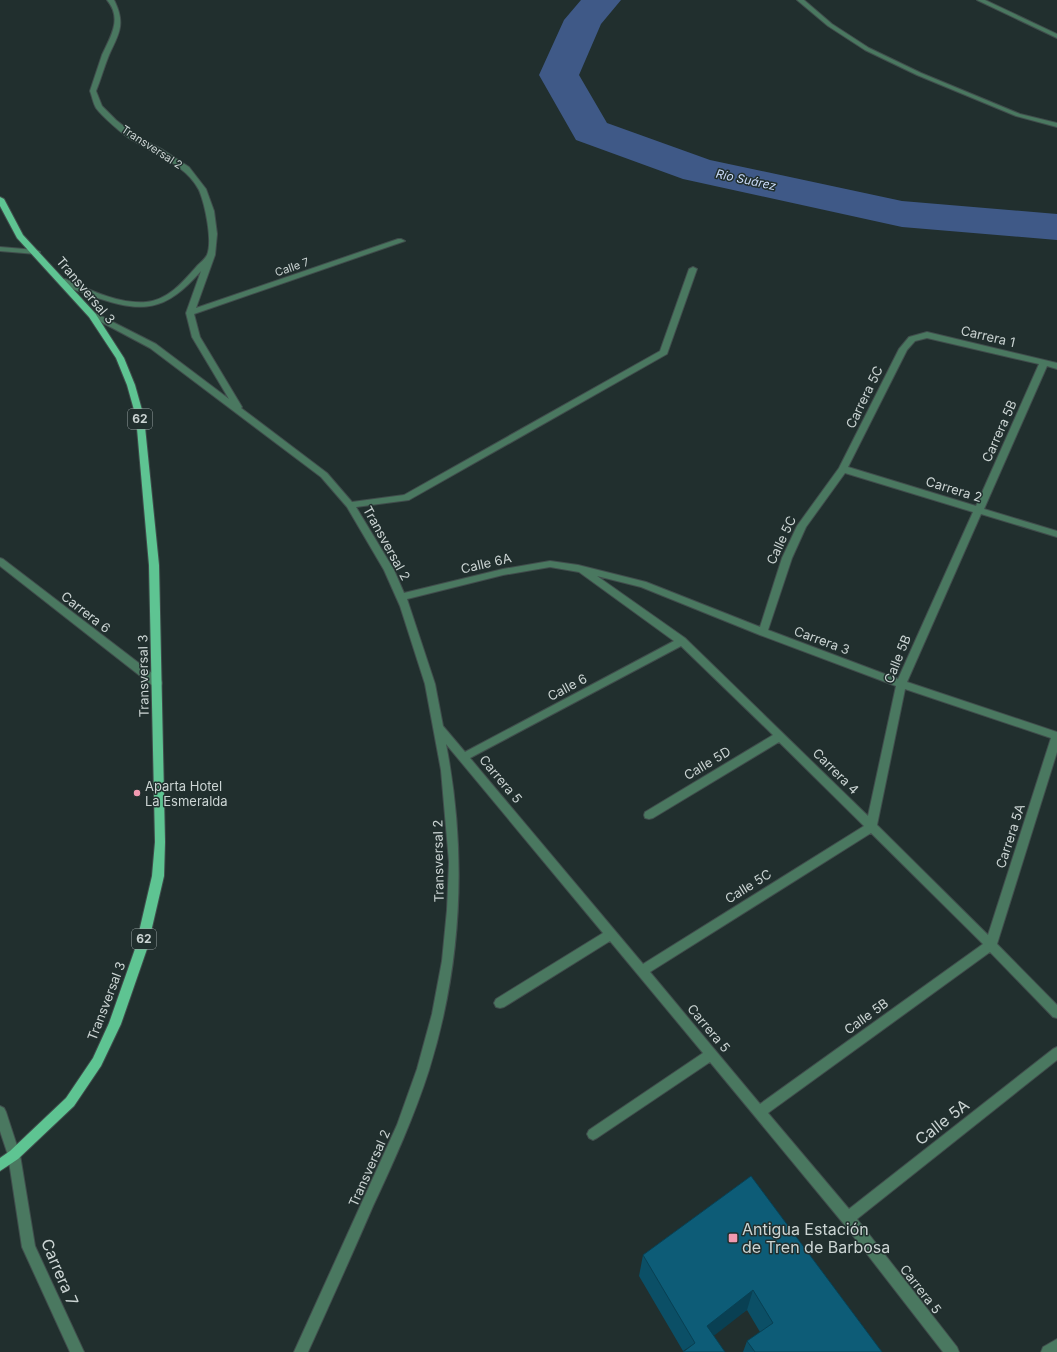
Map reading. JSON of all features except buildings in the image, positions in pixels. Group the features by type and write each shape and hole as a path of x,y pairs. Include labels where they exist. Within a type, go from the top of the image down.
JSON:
{"main road":[{"name":"Transversal 3","path":"0,199 20,236 92,315 120,358 131,385 140,417 154,565 160,842 158,876 141,949 115,1024 97,1062 70,1102 14,1155"},
{"name":"62","path":"0,1164 14,1155"}],"street":[{"name":"Transversal 2","path":"110,0 113,3 118,20 115,38 106,55 93,91 99,107 133,138 160,152 186,169 202,189 210,211 212,234 211,255 190,313 196,337 241,412"},
{"path":"800,0 830,24 867,49 919,74 1018,115 1057,125"},
{"path":"980,0 1057,36"},
{"name":"Calle 7","path":"190,313 401,241"},
{"path":"0,249 36,252"},
{"path":"62,281 105,299 139,304 156,303 172,295 211,255"},
{"path":"350,505 406,498 664,352 693,269"},
{"name":"Transversal 2","path":"92,315 153,346 324,475 350,505 381,557 401,597 418,644 430,684 451,816 454,862 453,910 448,961 438,1014 423,1069 403,1126 301,1352"},
{"name":"Carrera 1","path":"912,339 927,335 1057,366"},
{"name":"Carrera 5C","path":"843,469 903,349 912,339"},
{"name":"Carrera 5B","path":"977,510 1044,362"},
{"name":"Carrera 2","path":"843,469 1057,534"},
{"name":"Calle 5C","path":"763,632 787,558 802,526 843,469"},
{"name":"Calle 5B","path":"871,827 901,684 977,510"},
{"name":"Carrera 6","path":"0,561 157,683"},
{"name":"Calle 6A","path":"401,597 504,572 550,564 578,568"},
{"name":"Carrera 3","path":"578,568 643,584 763,632 901,684 1057,736"},
{"name":"Carrera 4","path":"578,568 682,642 780,736 991,945 1057,1014"},
{"name":"Calle 6","path":"464,757 682,642"},
{"name":"Carrera 5","path":"438,727 848,1218 952,1352"},
{"name":"Calle 5D","path":"649,815 780,736"},
{"name":"Carrera 5A","path":"991,945 1057,736"},
{"name":"Calle 5C","path":"642,971 871,827"},
{"path":"500,1003 612,934"},
{"name":"Calle 5B","path":"760,1111 991,945"},
{"name":"Calle 5A","path":"848,1218 1057,1053"},
{"path":"593,1134 712,1054"},
{"name":"Carrera 7","path":"0,1112 14,1155 29,1247 77,1352"},
{"path":"0,1140 14,1155"},
{"path":"1048,1352 1057,1346"}],"waterway":[{"name":"Río Suárez","path":"602,0 583,20 559,75 591,131 698,170 902,214 1057,227"}],"place":[{"name":"Aparta Hotel La Esmeralda","path":"137,793"},
{"name":"Antigua Estación de Tren de Barbosa","path":"733,1238"}]}
